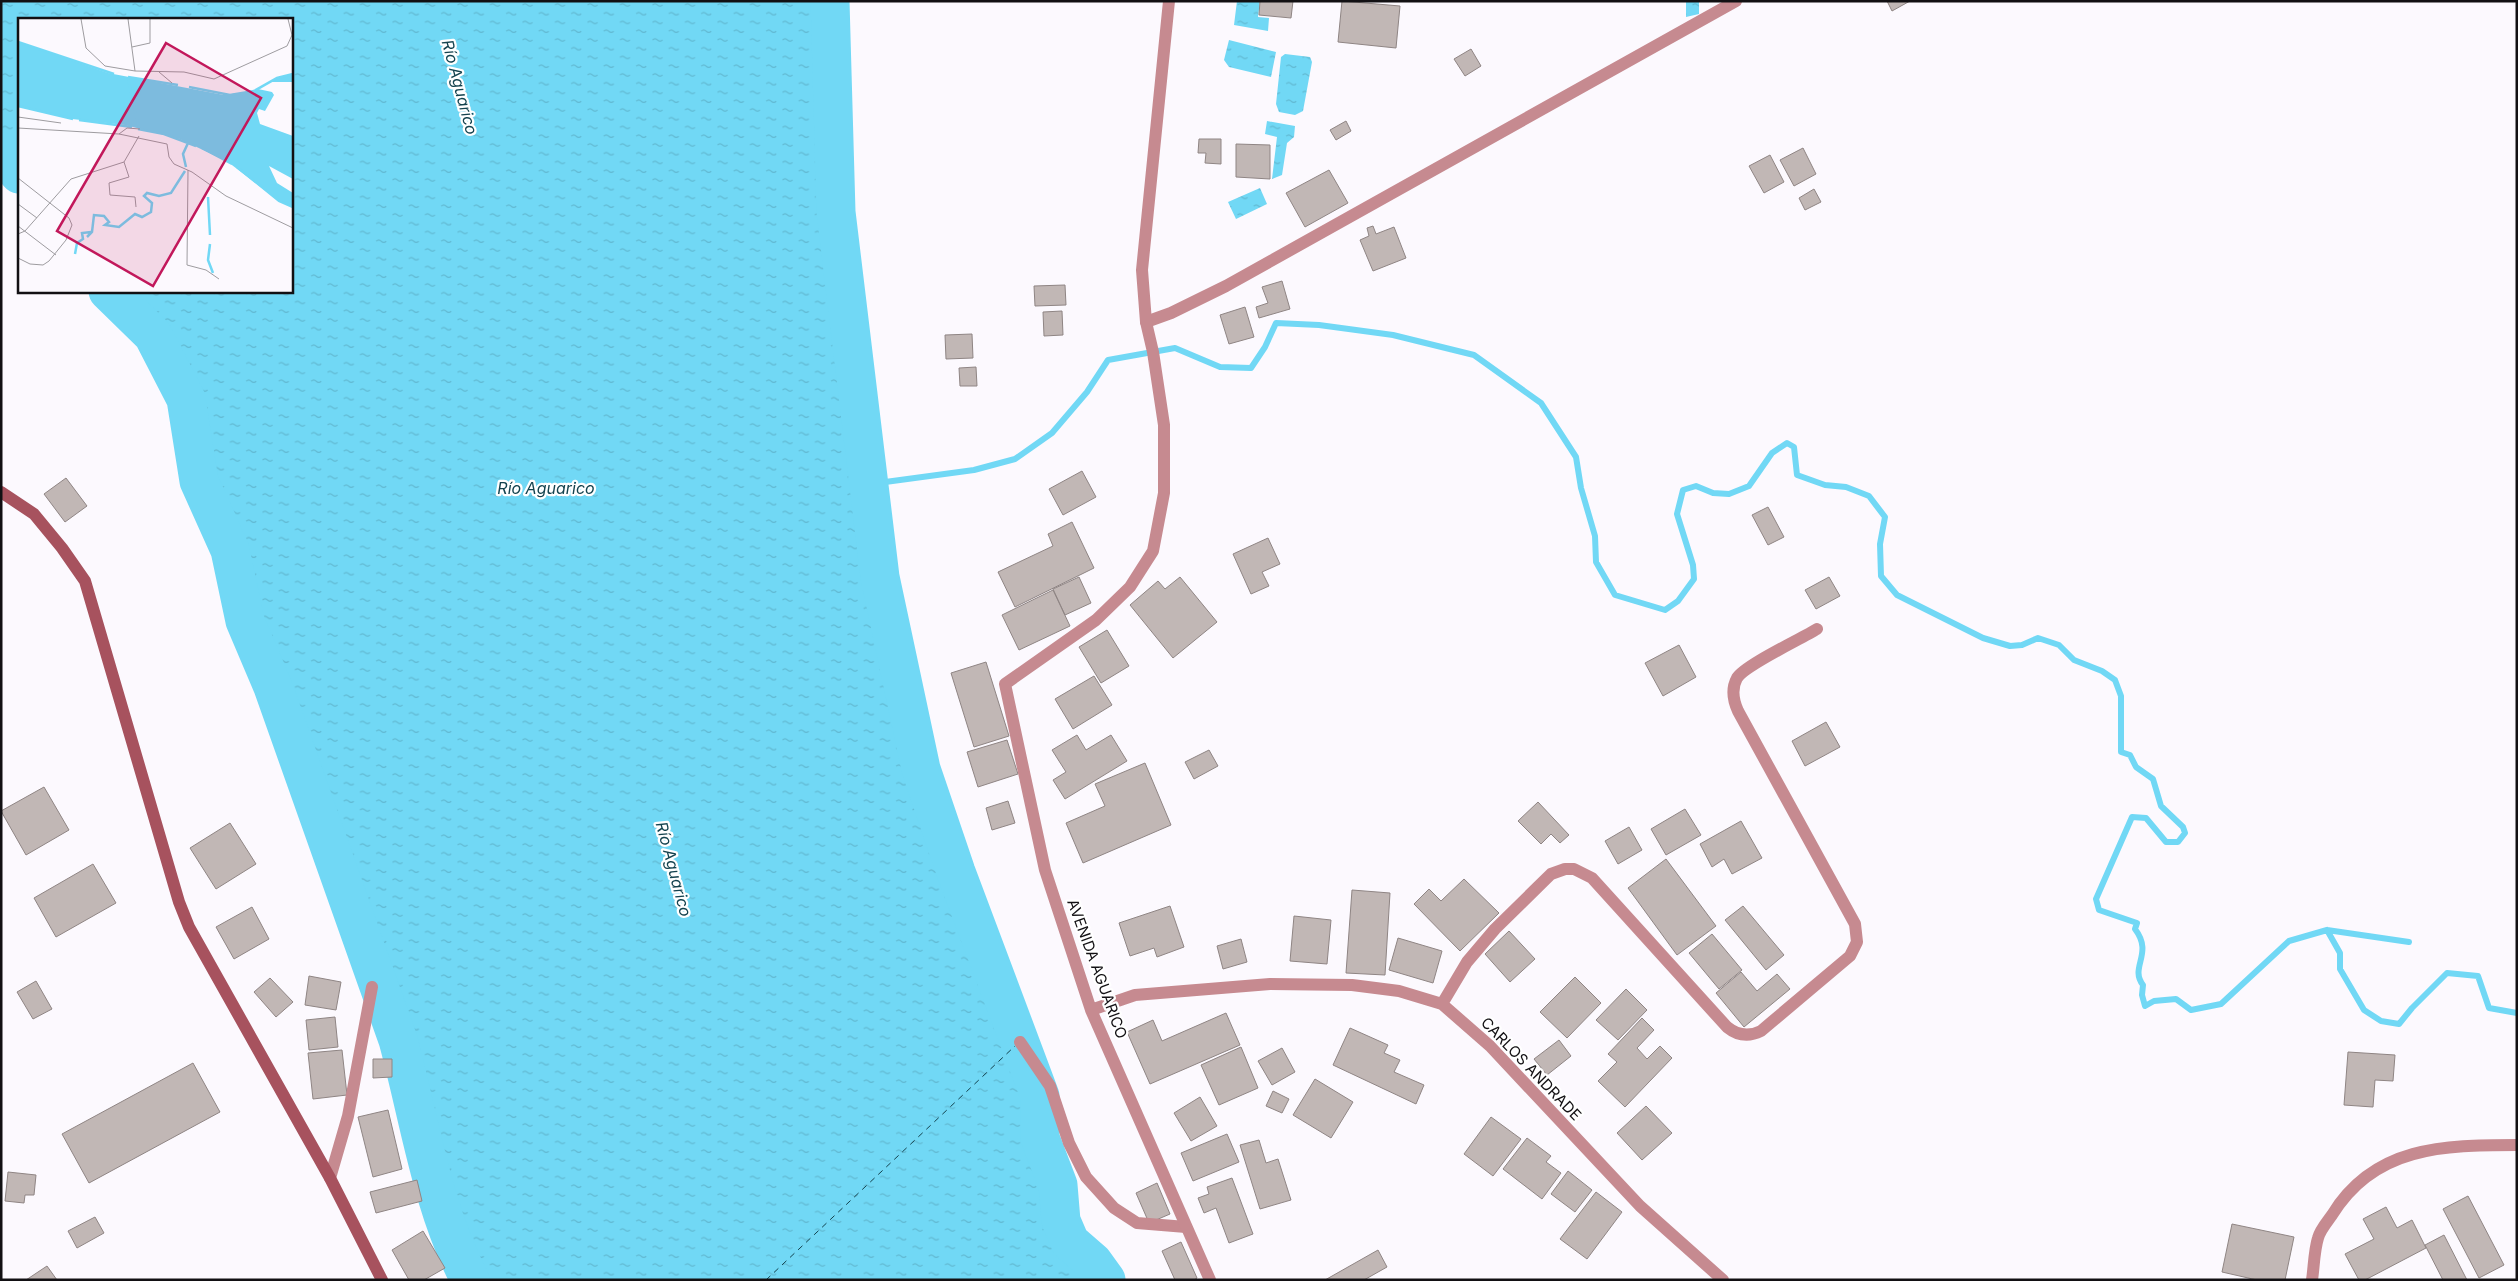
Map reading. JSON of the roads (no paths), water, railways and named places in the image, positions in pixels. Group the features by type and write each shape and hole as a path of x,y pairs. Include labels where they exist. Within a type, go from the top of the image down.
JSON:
{"street":[{"path":"1169,1 1142,270 1146,322 1171,313 1226,286 1736,1"},
{"name":"AVENIDA AGUARICO","path":"1146,322 1153,352 1164,425 1164,494 1153,551 1130,587 1096,620 1005,684 1045,870 1091,1010 1210,1280"},
{"path":"1,492 34,514 62,548 85,581 178,902 189,928 330,1178 382,1280"},
{"path":"1442,1004 1467,962 1495,929 1551,874 1564,869 1574,869 1592,878 1728,1027 1738,1034 1750,1035 1761,1031 1850,956 1856,942 1855,924 1738,711 1733,695 1734,686 1742,672 1817,630"},
{"name":"CARLOS ANDRADE","path":"1091,1010 1135,995 1270,984 1352,985 1389,990 1442,1004 1490,1046 1640,1206 1723,1280"},
{"path":"330,1178 348,1116 372,987"},
{"path":"1020,1042 1050,1086 1069,1143 1086,1177 1114,1208 1137,1224 1186,1227"},
{"path":"2312,1280 2318,1238 2342,1198 2372,1171 2406,1156 2453,1145 2517,1145"}],"water":[{"name":"Río Aguarico","path":"1,1 830,1 836,212 880,577 921,769 956,872 1040,1096 1040,1138 1058,1185 1061,1221 1070,1242 1093,1262 1106,1280 470,1280 445,1222 436,1192 398,1040 273,687 245,621 230,550 199,481 186,399 153,335 109,292 292,292 292,18 18,18 18,173 1,152"},
{"path":"1237,1 1260,1 1258,17 1269,18 1268,31 1234,25"},
{"path":"1686,1 1699,1 1699,14 1686,17"},
{"path":"1229,40 1276,52 1271,77 1229,67 1224,60"},
{"path":"1285,54 1310,57 1312,62 1303,111 1295,115 1279,112 1276,104 1281,57"},
{"path":"1267,121 1295,126 1294,137 1287,143 1282,175 1272,179 1277,137 1265,134"},
{"path":"1260,188 1267,204 1236,219 1228,202"}],"waterway":[{"path":"830,1 836,212 880,577 921,769 956,872 1040,1096 1040,1138 1058,1185 1061,1221 1070,1242 1093,1262 1106,1280"},
{"path":"1,152 18,173"},
{"path":"109,292 153,335 186,399 199,481 230,550 245,621 273,687 398,1040 436,1192 445,1222 470,1280"},
{"path":"863,485 974,470 1015,459 1052,433 1087,392 1108,360 1175,348 1220,367 1251,368 1265,347 1276,323 1319,325 1393,335 1474,355 1541,403 1576,457 1581,488 1595,536 1596,562 1615,595 1665,610 1678,601 1694,579 1693,565 1677,514 1683,490 1696,486 1713,493 1729,494 1749,486 1772,453 1787,443 1794,447 1797,475 1825,485 1846,487 1869,496 1885,517 1880,544 1881,576 1897,595 1983,638 2010,646 2022,645 2038,638 2059,645 2074,660 2102,671 2115,680 2121,696 2121,752 2130,755 2136,767 2153,779 2161,806 2183,827 2185,833 2178,842 2166,842 2146,818 2132,817 2096,899 2099,910 2137,923 2135,929 2142,946 2139,978 2143,985 2142,995 2145,1006 2154,1001 2176,999 2191,1010 2221,1004 2289,941 2327,930 2409,942"},
{"path":"2327,930 2340,953 2340,969 2364,1010 2381,1021 2399,1024 2447,973 2478,976 2489,1008 2517,1013"}]}
